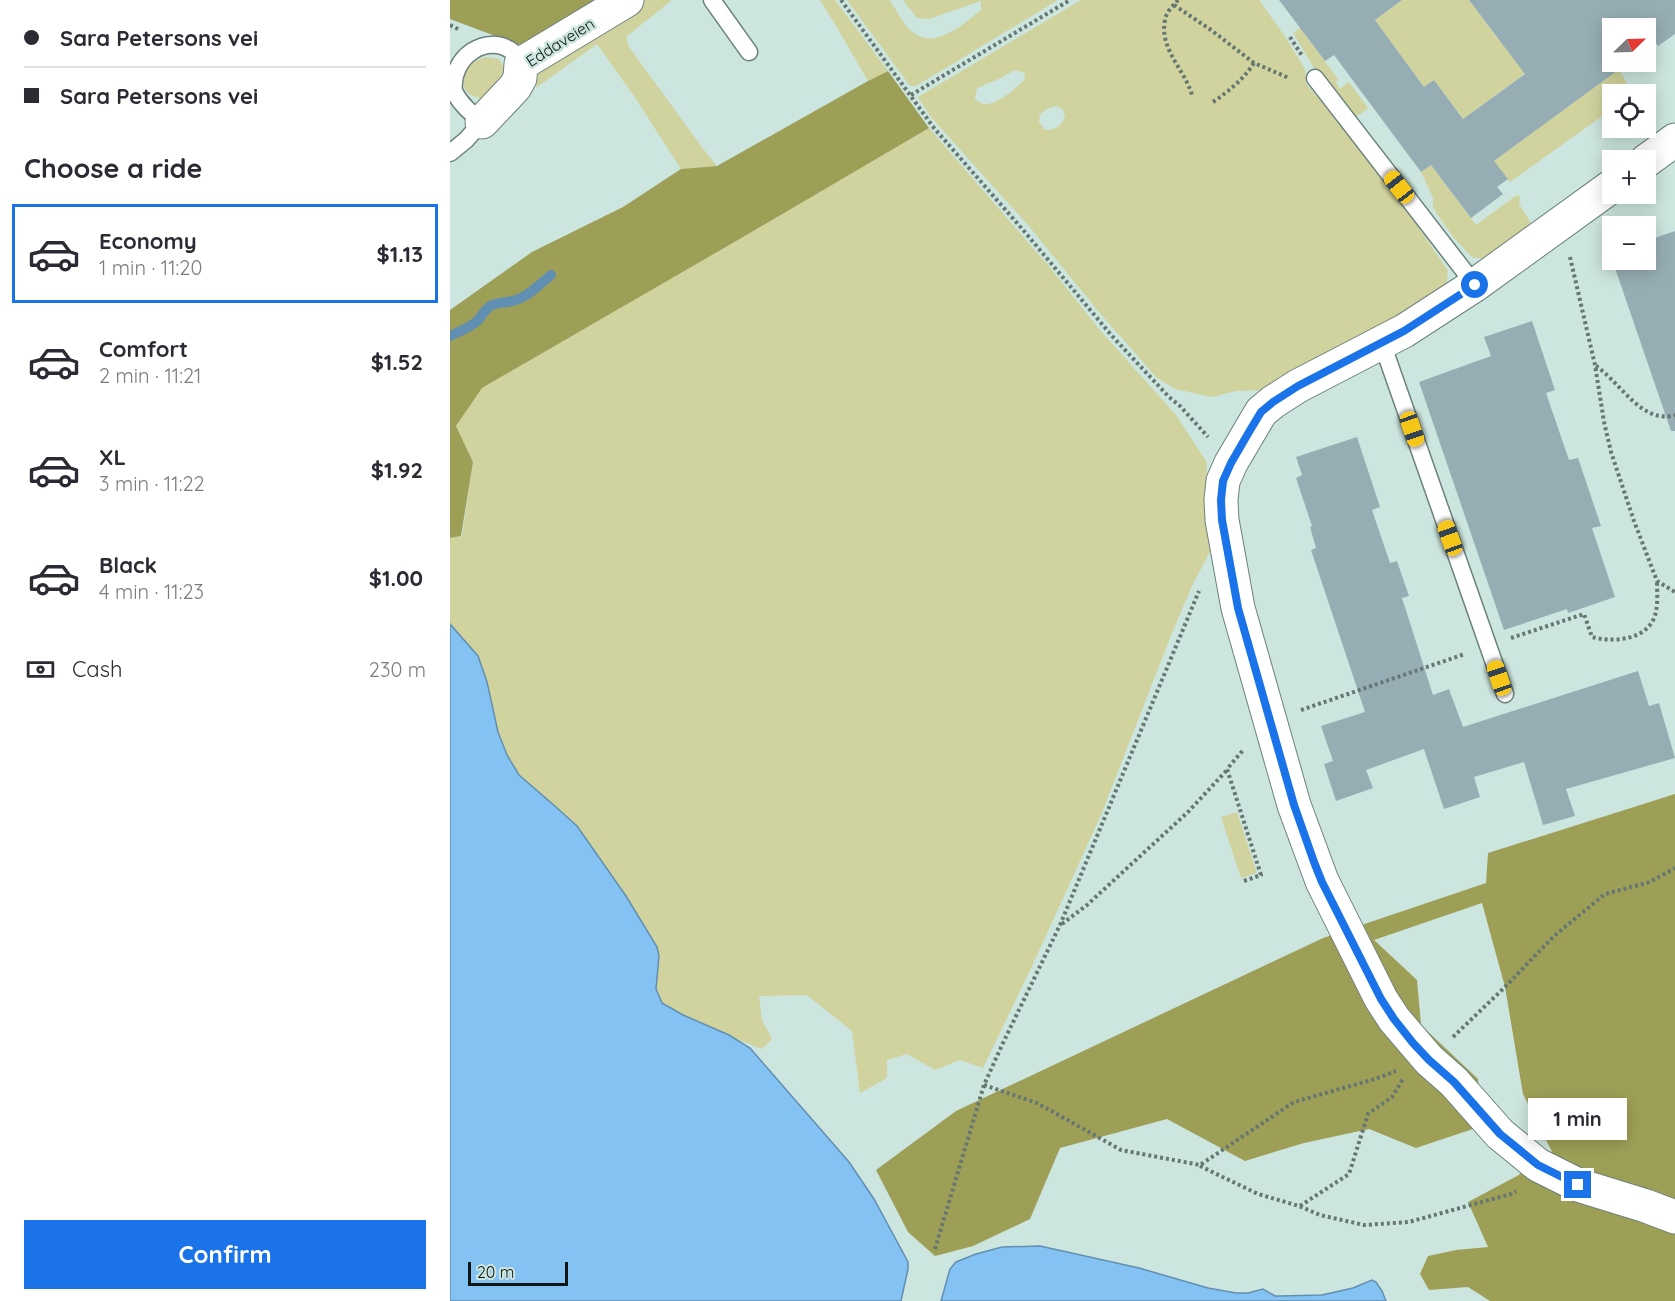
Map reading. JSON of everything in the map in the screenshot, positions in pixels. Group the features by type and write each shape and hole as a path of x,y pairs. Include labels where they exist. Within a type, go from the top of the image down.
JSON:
{"street":[{"name":"Eddaveien","path":"483,122 515,87 520,78 521,64 627,0"},
{"path":"1656,154 1675,140"},
{"path":"1602,193 1475,285 1404,331 1298,386 1273,402 1261,412 1231,463 1223,481 1221,500 1226,547 1238,608 1294,805 1314,862 1381,999 1401,1027 1420,1063 1454,1082 1500,1134 1538,1165 1578,1185 1675,1217"}],"lane":[{"path":"712,0 749,52"},
{"path":"450,153 483,122 461,102 453,89 450,78 458,59 465,52 476,47 493,46 513,52 521,64"},
{"path":"1315,78 1475,285"},
{"path":"1382,343 1505,694"}],"path":[{"path":"841,0 934,128 1112,336 1231,463"},
{"path":"911,95 1070,0"},
{"path":"1178,0 1168,12 1165,20 1165,37 1168,50 1189,85 1192,95"},
{"path":"1174,5 1254,63 1296,80 1315,78"},
{"path":"1213,102 1236,85 1254,63"},
{"path":"1060,925 1088,905 1188,812 1244,749 1270,724 1287,715 1584,614 1592,637 1602,640 1617,640 1642,633 1652,624 1656,612 1657,581 1611,452 1595,365 1567,243 1558,226"},
{"path":"1595,365 1643,408 1664,417 1675,415"},
{"path":"935,1249 984,1085 1060,925 1204,578 1226,547"},
{"path":"1657,581 1675,592"},
{"path":"1227,769 1261,875 1244,881"},
{"path":"1299,1206 1350,1174 1368,1114 1392,1097 1420,1063 1505,987 1554,936 1605,894 1650,882 1675,868"},
{"path":"1200,1165 1294,1102 1375,1079 1420,1063"},
{"path":"984,1085 1037,1103 1122,1150 1200,1165 1258,1194 1320,1215 1364,1225 1409,1222 1511,1194 1551,1172"}],"green space":[{"path":"640,0 672,0 626,37 629,47 717,166 681,169 597,44 537,87 532,82 543,69"},
{"path":"820,0 835,0 888,71 868,81"},
{"path":"847,0 890,0 910,30 919,36 935,38 952,31 981,10 981,1 929,19 917,18 903,0 1058,0 916,86 910,86"},
{"path":"1081,0 1259,0 1305,69 1306,84 1381,175 1448,271 1446,290 1264,390 1236,391 1212,397 1175,389 1157,378 1028,225 930,116 918,97","holes":["1015,70 1024,73 1025,79 1006,96 988,104 975,99 977,88","1056,106 1063,109 1065,117 1057,127 1045,130 1039,122 1040,114"]},
{"path":"1402,0 1469,0 1498,39 1534,67 1463,119 1434,80 1424,87 1375,20"},
{"path":"1300,28 1338,79 1336,82 1340,89 1349,82 1368,108 1356,117 1314,68 1293,33"},
{"path":"486,57 499,59 506,71 486,99 468,93 463,80 469,66"},
{"path":"1615,72 1621,72 1627,84 1602,84 1602,116 1510,182 1494,161"},
{"path":"929,128 1053,271 1099,329 1176,415 1206,461 1214,544 1192,586 1172,633 1101,815 983,1068 960,1060 935,1070 907,1054 887,1060 887,1078 860,1093 852,1031 807,995 759,996 762,1020 772,1039 762,1049 734,1038 750,1048 849,1162 874,1199 908,1262 901,1301 450,1039 450,538 462,536 473,462 456,426 482,388"},
{"path":"1431,165 1476,225 1519,195 1519,204 1531,223 1486,258 1473,258 1454,238 1433,206 1433,198 1421,172"},
{"path":"1237,812 1257,873 1241,878 1221,817"}],"shaded area":[{"path":"450,0 615,0 527,44 517,44 450,19"},
{"path":"888,71 929,128 482,388 456,426 473,462 461,536 450,538 450,310 532,252 623,207 681,169 717,166"},
{"path":"1675,794 1675,1301 1490,1301 1468,1287 1429,1290 1420,1274 1428,1256 1488,1247 1468,1202 1517,1176 1552,1152 1523,1094 1505,987 1482,903 1374,940 1417,980 1421,1025 1478,1079 1482,1126 1416,1148 1369,1129 1304,1143 1245,1161 1167,1119 1060,1148 1030,1219 973,1246 935,1256 908,1232 876,1170 956,1111 1323,938 1486,883 1488,853"}],"water":[{"path":"450,624 478,656 487,682 498,732 507,755 519,775 577,826 626,896 657,947 659,956 656,989 662,1003 729,1035 750,1048 849,1162 874,1199 908,1262 901,1301 450,1301"},
{"path":"1040,1246 1236,1293 1263,1289 1275,1296 1322,1295 1353,1288 1372,1280 1382,1291 1386,1301 941,1301 950,1269 956,1262 1002,1247"}],"building":[{"path":"1279,0 1402,0 1375,20 1424,87 1434,80 1463,119 1525,74 1469,0 1675,0 1675,34 1658,46 1656,43 1656,18 1602,18 1602,72 1615,72 1494,161 1508,179 1497,187 1503,194 1471,218 1431,165 1421,172 1334,55 1325,61"},
{"path":"1675,231 1675,431 1671,431 1616,270 1656,270 1656,238"},
{"path":"1532,321 1555,390 1546,393 1569,460 1578,458 1601,526 1592,528 1615,597 1568,613 1567,609 1504,630 1419,382 1491,356 1484,337"},
{"path":"1357,437 1380,507 1372,510 1390,563 1397,561 1409,596 1402,598 1433,695 1449,689 1463,727 1638,671 1649,706 1659,703 1675,758 1566,789 1575,816 1543,825 1524,762 1474,777 1480,797 1444,809 1424,749 1366,770 1373,788 1336,801 1324,764 1333,761 1321,726 1365,712 1311,550 1316,548 1310,527 1312,526 1296,478 1302,475 1296,457"}],"waterway":[{"path":"450,336 473,324 492,305 521,298 551,275"}],"route":[{"path":"1475,285 1404,331 1298,386 1261,412 1223,481 1222,520 1238,608 1294,805 1322,882 1381,999 1413,1043 1454,1082 1500,1134 1538,1165 1578,1185"}]}
